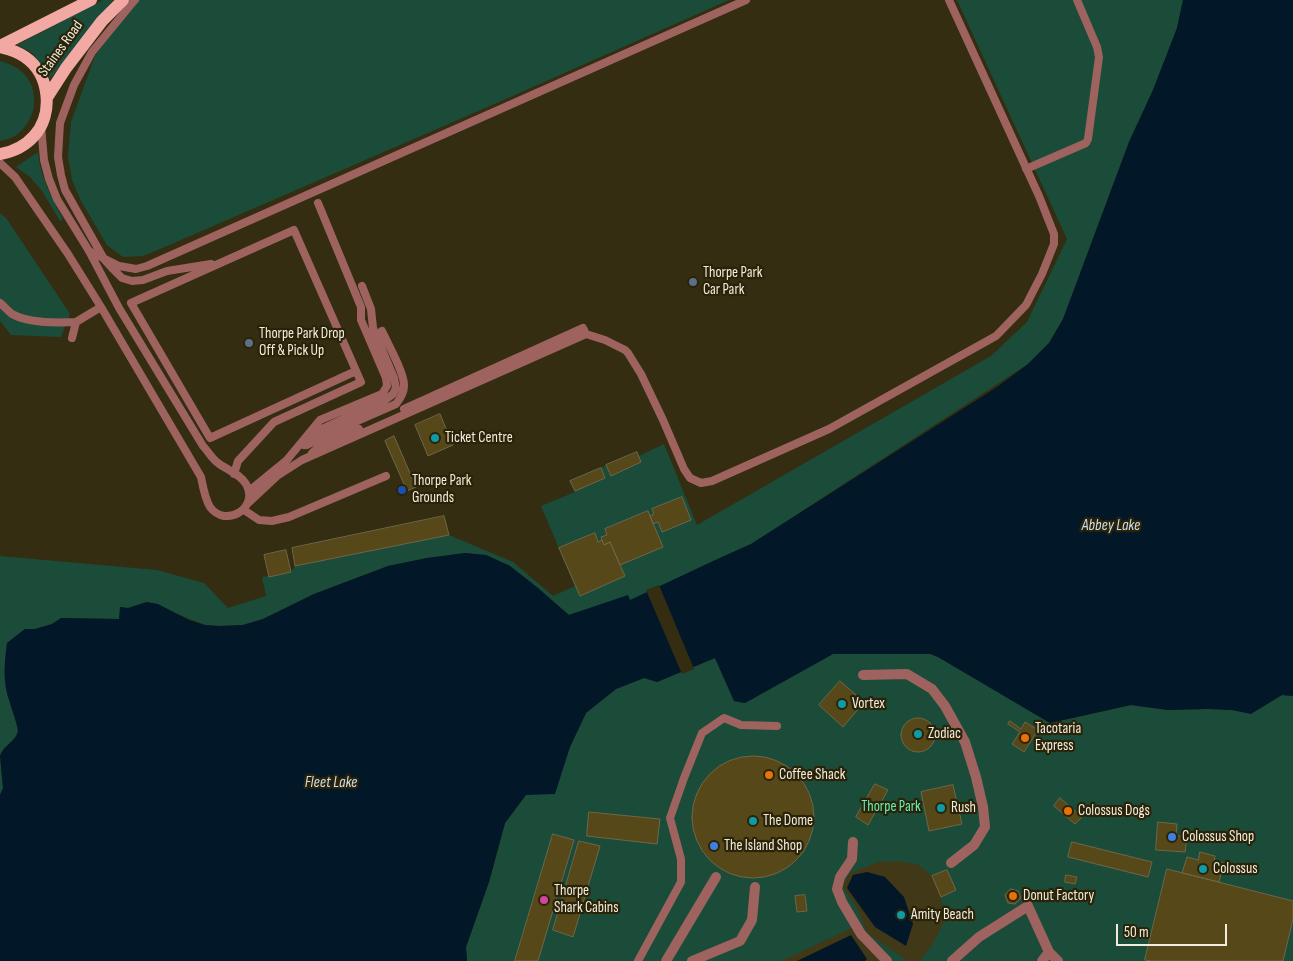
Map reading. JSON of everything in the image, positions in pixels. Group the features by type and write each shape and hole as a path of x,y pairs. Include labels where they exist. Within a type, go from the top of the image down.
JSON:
{"main road":[{"name":"Staines Road","path":"0,47 91,0"},
{"name":"Staines Road","path":"48,96 66,68 102,21 123,0"},
{"path":"0,47 14,50 27,58 37,68 48,96 41,126 34,136 14,150 0,154"}],"street":[{"path":"863,674 907,674 932,689 945,706 965,742 976,777 983,807 985,827 974,845 951,863"},
{"path":"853,842 852,859 840,877 837,889 842,902 861,934 887,961"},
{"path":"666,961 716,878"},
{"path":"692,961 740,942 752,920 755,887"},
{"path":"952,961 979,937 1028,906 1045,957 1058,961"}],"lane":[{"path":"135,0 92,52 74,85 60,123 58,157 65,190 104,259 122,278 132,281 143,280 167,271 221,263"},
{"path":"89,251 119,266 136,269 162,261 292,201 746,0"},
{"path":"0,164 15,177 102,307 201,477 208,503 217,513 224,516 238,514 277,476 302,460 584,331 628,353 663,420 684,469 690,478 701,483 712,481 829,429 996,336 1026,305 1042,274 1054,244 1054,234 1049,219 949,0"},
{"path":"1026,169 1086,143 1088,139 1099,58 1097,47 1077,0"},
{"path":"41,126 44,160 57,199 89,251 119,308 203,446 216,462 244,480 249,491 246,507"},
{"path":"286,461 320,420 382,394 387,386 386,378 361,320 362,307 318,203"},
{"path":"234,474 238,461 274,422 361,382 294,230 131,304 210,438 356,371"},
{"path":"249,491 322,429 385,400 393,394 396,388 394,378 373,328 371,309 362,286"},
{"path":"0,302 12,314 27,319 55,323 76,322 102,307"},
{"path":"72,338 76,322"},
{"path":"298,450 341,428 396,404 401,398 404,378 382,331"},
{"path":"246,507 259,520 272,521 289,517 386,476"},
{"path":"638,961 681,882 680,859 670,818 702,733 724,718 740,725 777,726"}],"green space":[{"path":"103,0 113,0 50,79 43,66 31,52 17,45"},
{"path":"135,0 729,0 167,246 143,256 123,257 107,245 81,201 72,180 68,156 71,122 95,56 112,27"},
{"name":"Thorpe Park","path":"957,0 1183,0 1177,28 1153,90 1129,142 1063,319 1049,343 1028,364 770,532 751,544 711,562 694,667 715,658 734,701 745,703 833,654 930,654 1050,723 1131,705 1168,710 1208,709 1251,713 1282,695 1293,696 1293,961 467,961 466,947 489,882 505,823 526,795 570,747 586,713 616,689 644,678 657,682 681,672 628,596 568,615 510,566 486,555 465,553 388,566 314,594 263,619 243,625 205,625 147,602 128,608 120,607 120,619 61,618 52,624 35,629 25,629 7,643 5,680 18,731 15,738 0,756 0,556 157,570 204,583 228,608 266,596 262,577 291,572 295,566 449,535 513,562 553,596 575,586 541,506 575,492 570,481 637,452 639,456 664,444 697,525 991,356 1027,322 1067,239"},
{"path":"0,61 21,71 28,79 34,97 34,107 31,117 20,132 11,138 0,141"},
{"path":"38,152 44,178 63,219 60,221 42,191 30,177 16,167"},
{"path":"0,213 6,218 70,314 61,337 11,335 0,321"},
{"path":"0,756 3,788 0,795"}],"sand":[{"name":"Amity Beach","path":"899,861 919,865 932,876 941,897 944,922 932,946 919,961 908,961 867,933 857,908 842,886 850,873 879,862"},
{"path":"852,928 884,961 781,961"}],"water":[{"path":"1183,0 1293,0 1293,696 1282,695 1251,714 1232,710 1168,710 1131,705 1050,723 930,654 833,654 745,703 734,701 715,658 657,682 644,678 616,689 586,713 570,747 555,794 526,795 505,823 489,882 466,947 467,961 0,961 0,795 3,788 0,756 15,738 18,731 5,680 7,643 25,629 35,629 52,624 61,618 119,619 120,607 128,608 147,602 158,604 189,620 205,625 243,625 263,619 314,594 388,566 465,553 486,555 510,566 569,615 628,595 630,600 751,544 997,387 1028,364 1049,343 1063,319 1129,142 1153,90 1177,28"},
{"path":"867,872 885,877 904,897 913,924 906,946 875,927 847,888 853,875"},
{"path":"851,935 867,959 865,961 797,961"}],"pier":[{"path":"659,585 694,669 682,674 646,590"}],"building":[{"name":"Ticket Centre","path":"440,414 453,445 428,456 415,425"},
{"path":"394,436 416,487 407,491 385,441"},
{"path":"637,452 641,462 611,476 606,465"},
{"path":"601,468 605,478 575,491 570,481"},
{"path":"682,497 691,520 662,532 658,522 653,524 650,516 654,514 652,509"},
{"path":"648,511 663,547 620,565 610,542 604,545 601,537 607,535 605,529"},
{"path":"444,516 449,535 295,566 292,548"},
{"path":"595,533 598,542 602,540 604,545 610,542 625,576 580,596 559,548"},
{"path":"286,550 291,572 269,577 264,555"},
{"name":"Vortex","path":"840,681 864,702 843,727 819,705"},
{"name":"Zodiac","path":"918,718 925,719 930,723 934,728 934,742 930,747 925,751 918,752 911,751 906,747 902,742 901,735 902,728 906,723 911,719"},
{"name":"Tacotaria Express","path":"1010,721 1021,729 1025,722 1038,730 1024,752 1012,744 1020,732 1008,724"},
{"name":"The Dome","path":"753,756 777,760 796,774 810,793 814,817 810,841 796,860 777,874 753,878 729,874 710,860 696,841 692,817 696,793 710,774 729,760"},
{"path":"875,784 888,790 868,825 856,817"},
{"name":"Rush","path":"953,785 962,824 929,831 921,792"},
{"name":"Colossus Dogs","path":"1060,798 1082,817 1075,824 1054,806"},
{"path":"589,812 660,819 657,844 587,836"},
{"name":"Colossus Shop","path":"1158,822 1177,824 1176,836 1187,836 1185,852 1156,850"},
{"name":"Thorpe Shark Cabins","path":"553,834 574,840 538,961 515,961"},
{"name":"Thorpe Shark Cabins","path":"579,841 600,846 573,937 553,930"},
{"path":"1072,842 1152,862 1148,877 1068,857"},
{"name":"Colossus","path":"1200,852 1215,856 1214,861 1224,863 1219,882 1182,873 1187,857 1198,860"},
{"path":"1167,869 1293,901 1293,919 1283,961 1145,960"},
{"path":"947,870 956,890 941,897 932,876"},
{"path":"1066,875 1077,877 1075,884 1065,882"},
{"name":"Donut Factory","path":"1011,889 1018,891 1021,898 1015,904 1008,903 1005,895"},
{"path":"805,895 807,911 797,912 795,896"}],"place":[{"name":"Thorpe Park Car Park","path":"693,282"},
{"name":"Thorpe Park Drop Off & Pick Up","path":"249,343"},
{"name":"Ticket Centre","path":"435,438"},
{"name":"Thorpe Park Grounds","path":"402,490"},
{"name":"Vortex","path":"842,704"},
{"name":"Zodiac","path":"918,734"},
{"name":"Tacotaria Express","path":"1025,738"},
{"name":"Coffee Shack","path":"769,775"},
{"name":"Rush","path":"941,808"},
{"name":"Colossus Dogs","path":"1068,811"},
{"name":"The Dome","path":"753,821"},
{"name":"Colossus Shop","path":"1172,837"},
{"name":"The Island Shop","path":"714,846"},
{"name":"Colossus","path":"1203,869"},
{"name":"Donut Factory","path":"1013,896"},
{"name":"Thorpe Shark Cabins","path":"544,900"},
{"name":"Amity Beach","path":"901,915"}],"water label":[{"name":"Abbey Lake","path":"1111,526"},
{"name":"Fleet Lake","path":"331,783"}]}
